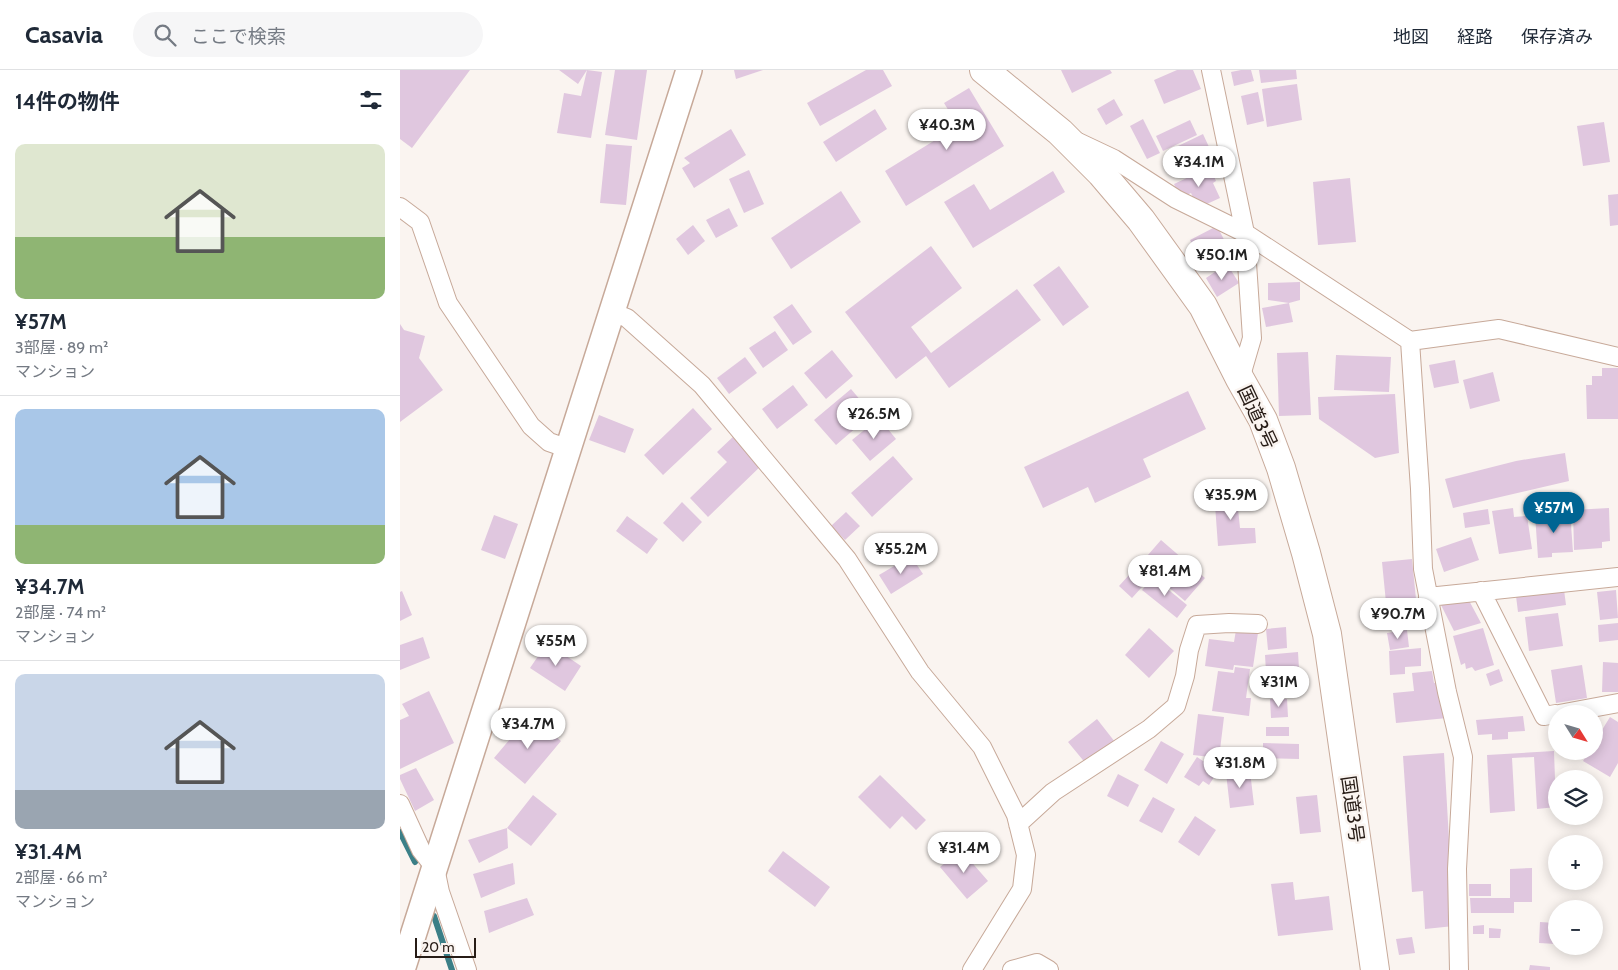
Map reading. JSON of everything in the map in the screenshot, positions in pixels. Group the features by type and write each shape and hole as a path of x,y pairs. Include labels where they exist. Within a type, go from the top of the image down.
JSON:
{"highway":[{"name":"国道3号","path":"984,70 1060,132 1101,173 1141,220 1204,306 1240,379 1263,420 1281,468 1328,634 1375,970"}],"street":[{"path":"402,970 689,70"},
{"path":"1210,70 1244,233 1252,338 1240,379"},
{"path":"1060,132 1114,160 1176,199 1244,233 1410,341 1499,329 1618,357"},
{"path":"400,207 420,222 448,303 532,426 549,442 569,449"},
{"path":"612,312 627,318 702,385 847,560 920,672 982,747 1016,815 1026,855 1022,889 972,970"},
{"path":"1410,341 1420,489 1423,569 1447,692 1463,758 1457,869 1459,970"},
{"path":"1428,597 1618,577"},
{"path":"1481,592 1544,716 1548,715"},
{"path":"1018,824 1053,792 1149,729 1176,706 1185,676 1189,650 1198,625 1258,624"},
{"path":"1603,706 1618,703"},
{"path":"400,804 421,850 435,868 440,892 467,970"},
{"path":"1012,970 1037,963 1049,970"}],"building":[{"path":"400,70 470,70 412,148 400,139"},
{"path":"559,70 587,70 578,84"},
{"path":"587,70 602,72 591,138 557,133 564,93 581,96"},
{"path":"615,70 647,70 637,140 605,135"},
{"path":"734,70 763,70 736,79"},
{"path":"866,70 883,70 892,86 820,126 807,103"},
{"path":"1061,70 1110,70 1112,73 1072,93"},
{"path":"1177,70 1193,70 1201,89 1164,104 1154,80"},
{"path":"1251,70 1254,81 1234,86 1231,72"},
{"path":"1259,70 1296,70 1297,79 1261,83"},
{"path":"1297,84 1302,120 1267,127 1262,89"},
{"path":"969,88 1004,146 906,206 885,171 958,126 944,103"},
{"path":"1258,92 1264,121 1247,125 1241,96"},
{"path":"1114,99 1123,115 1106,125 1097,109"},
{"path":"875,109 887,129 836,162 823,142"},
{"path":"1143,119 1160,153 1147,159 1130,126"},
{"path":"1190,120 1197,135 1163,151 1156,136"},
{"path":"1604,122 1610,162 1583,166 1577,126"},
{"path":"731,129 746,155 694,188 682,168 690,163 684,158"},
{"path":"1203,134 1215,160 1191,172 1178,146"},
{"path":"606,144 632,146 626,205 600,203"},
{"path":"1210,167 1216,181 1213,183 1220,198 1198,208 1191,193 1180,198 1174,184"},
{"path":"749,170 764,204 744,213 729,179"},
{"path":"1053,171 1065,192 973,248 944,202 974,184 990,210"},
{"path":"1350,178 1356,242 1318,245 1313,182"},
{"path":"841,191 861,222 791,269 771,238"},
{"path":"1618,194 1618,225 1610,226 1608,195"},
{"path":"729,208 738,226 716,238 706,220"},
{"path":"693,225 705,241 688,255 676,239"},
{"path":"1217,226 1233,257 1206,271 1190,240"},
{"path":"931,246 962,288 911,327 931,353 1017,289 1041,320 949,388 926,356 896,379 845,312"},
{"path":"1227,264 1239,283 1217,297 1206,278"},
{"path":"1059,266 1089,307 1063,326 1033,285"},
{"path":"1300,282 1300,300 1289,303 1268,300 1268,283"},
{"path":"1289,303 1293,322 1266,327 1262,308"},
{"path":"792,304 812,332 793,345 773,317"},
{"path":"400,324 404,330 425,336 419,358 443,390 400,422"},
{"path":"775,331 788,350 763,368 749,348"},
{"path":"832,350 853,376 826,399 804,373"},
{"path":"1308,352 1311,415 1279,416 1277,353"},
{"path":"1336,355 1391,357 1389,392 1334,390"},
{"path":"745,357 757,373 729,394 717,378"},
{"path":"1455,360 1459,383 1434,388 1429,365"},
{"path":"1602,368 1618,368 1618,419 1587,419 1586,385 1592,385 1592,376 1602,376"},
{"path":"1493,372 1500,401 1470,409 1463,380"},
{"path":"793,385 808,405 777,429 762,409"},
{"path":"851,389 872,414 836,445 814,420"},
{"path":"1188,391 1206,429 1143,459 1151,477 1095,503 1088,487 1043,508 1024,467"},
{"path":"1395,394 1399,453 1375,458 1319,419 1318,397"},
{"path":"693,408 712,429 663,475 644,455"},
{"path":"599,415 634,429 625,453 589,440"},
{"path":"879,418 896,439 870,461 852,440"},
{"path":"736,434 764,463 708,517 690,498 727,462 717,452"},
{"path":"1565,453 1569,481 1453,508 1445,479 1516,461"},
{"path":"893,456 913,479 872,517 851,493"},
{"path":"1236,489 1240,528 1255,528 1256,543 1218,546 1214,491"},
{"path":"682,502 702,522 683,542 663,523"},
{"path":"1513,508 1514,517 1527,516 1532,549 1499,554 1492,511"},
{"path":"1609,508 1610,541 1602,542 1602,548 1574,550 1573,510"},
{"path":"1488,509 1490,524 1465,528 1463,513"},
{"path":"1570,511 1573,552 1552,553 1552,557 1538,558 1535,514"},
{"path":"846,512 860,526 845,540 831,526"},
{"path":"494,515 518,524 505,559 481,550"},
{"path":"627,516 658,539 647,554 616,531"},
{"path":"1471,537 1479,560 1444,572 1436,549"},
{"path":"1161,540 1205,578 1185,601 1154,575 1155,573 1141,563"},
{"path":"911,556 923,574 891,594 879,575"},
{"path":"1412,559 1418,619 1388,623 1382,562"},
{"path":"1139,564 1152,576 1132,598 1119,586"},
{"path":"1153,577 1187,605 1177,618 1142,590"},
{"path":"1563,582 1566,605 1518,612 1515,588"},
{"path":"1616,590 1618,618 1600,620 1597,592"},
{"path":"402,591 412,615 400,621 400,592"},
{"path":"1465,593 1481,623 1454,631 1439,601"},
{"path":"1558,613 1563,646 1529,651 1525,617"},
{"path":"1618,623 1618,640 1599,642 1598,625"},
{"path":"1286,627 1287,648 1268,650 1266,629"},
{"path":"1149,628 1174,651 1149,678 1125,655"},
{"path":"1483,628 1494,665 1475,671 1472,667 1466,669 1465,663 1461,665 1453,636"},
{"path":"1236,630 1258,633 1253,667 1234,665 1233,670 1205,666 1209,639 1234,642"},
{"path":"1407,630 1409,647 1390,650 1387,633"},
{"path":"423,637 430,658 400,670 400,645"},
{"path":"547,643 581,666 565,691 530,668"},
{"path":"1421,648 1421,666 1405,667 1405,674 1390,675 1389,651"},
{"path":"1298,652 1300,686 1267,688 1265,655"},
{"path":"1603,662 1618,663 1618,692 1602,692"},
{"path":"1582,665 1587,698 1556,703 1551,670"},
{"path":"1235,667 1250,669 1246,698 1251,698 1249,716 1212,711 1218,671 1234,673"},
{"path":"1499,669 1503,681 1490,686 1486,674"},
{"path":"1432,671 1434,683 1444,682 1447,718 1396,723 1393,693 1414,691 1412,673"},
{"path":"429,691 454,743 400,769 400,720 409,716 402,704"},
{"path":"1270,699 1287,699 1288,717 1271,718"},
{"path":"1198,714 1224,717 1219,758 1193,755"},
{"path":"530,715 561,741 525,784 494,758"},
{"path":"1523,716 1525,731 1508,732 1508,739 1492,740 1492,734 1478,735 1476,720"},
{"path":"1610,717 1618,722 1618,763 1610,777 1603,773 1603,770 1598,770 1583,761 1603,760 1603,728"},
{"path":"1097,719 1115,742 1087,765 1068,742"},
{"path":"1266,727 1289,727 1289,736 1266,736"},
{"path":"1161,741 1184,754 1167,784 1144,770"},
{"path":"1263,743 1299,744 1299,759 1263,758"},
{"path":"1548,751 1548,760 1554,760 1555,770 1548,770 1548,808 1537,809 1534,757 1512,758 1515,811 1490,813 1487,755"},
{"path":"1444,753 1454,926 1425,929 1423,891 1412,892 1403,756"},
{"path":"1197,757 1218,771 1209,785 1203,781 1199,786 1184,777"},
{"path":"416,768 434,800 415,811 400,779 400,775"},
{"path":"1250,771 1254,805 1230,808 1226,773"},
{"path":"1118,774 1139,785 1128,807 1107,796"},
{"path":"880,775 926,820 916,830 902,816 890,829 858,797"},
{"path":"533,795 557,814 531,846 507,828"},
{"path":"1317,795 1321,832 1300,834 1296,797"},
{"path":"1153,797 1175,809 1162,833 1139,821"},
{"path":"1195,816 1216,830 1199,856 1178,842"},
{"path":"507,828 508,848 479,863 468,840"},
{"path":"961,850 988,881 967,899 940,867"},
{"path":"783,851 830,887 815,907 768,871"},
{"path":"513,863 515,884 481,898 473,874"},
{"path":"1532,868 1532,902 1514,902 1514,913 1471,913 1470,898 1510,898 1510,869"},
{"path":"1293,882 1295,900 1329,896 1333,930 1278,936 1271,884"},
{"path":"1469,884 1491,884 1491,896 1469,896"},
{"path":"527,898 534,915 489,933 484,911"},
{"path":"1540,922 1548,922 1548,944 1539,943"},
{"path":"1484,925 1484,934 1473,934 1473,926"},
{"path":"1489,928 1501,929 1500,938 1489,938"},
{"path":"1412,937 1415,953 1399,955 1396,939"},
{"path":"1530,965 1550,967 1550,970 1529,970"}],"waterway":[{"path":"400,832 415,862"},
{"path":"434,916 452,970"}]}
